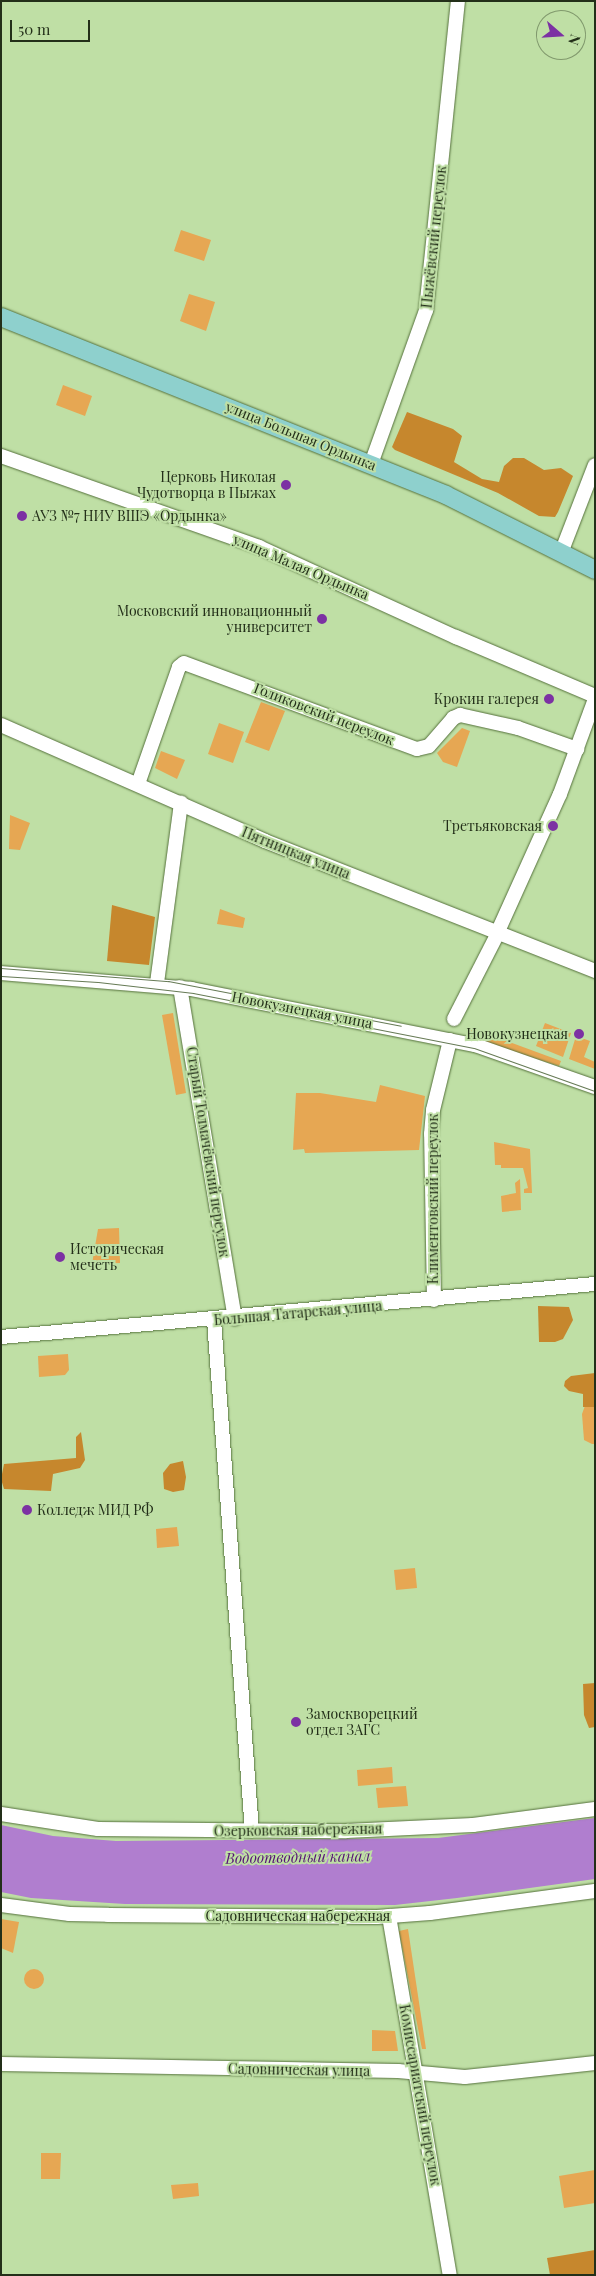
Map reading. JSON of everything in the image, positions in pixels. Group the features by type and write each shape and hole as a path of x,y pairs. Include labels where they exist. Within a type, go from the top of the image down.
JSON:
{"main road":[{"name":"улица Большая Ордынка","path":"1,317 472,506 595,570"}],"street":[{"name":"Пыжёвский переулок","path":"371,464 426,310 458,1"},
{"name":"улица Малая Ордынка","path":"1,456 267,550 456,637 595,697"},
{"path":"560,553 595,465"},
{"name":"Голиковский переулок","path":"138,784 178,667 184,663 417,749 429,746 454,718 460,715 518,728 578,749"},
{"path":"454,1019 539,845 578,749 595,697"},
{"name":"Пятницкая улица","path":"1,725 444,914 595,971"},
{"path":"157,983 181,803"},
{"name":"Новокузнецкая улица","path":"1,972 180,986 502,1052 595,1087"},
{"name":"Старый Толмачёвский переулок","path":"180,986 235,1318"},
{"name":"Климентовский переулок","path":"434,1300 431,1134 434,1102 450,1040"},
{"name":"Большая Татарская улица","path":"1,1337 214,1320 595,1284"},
{"path":"214,1320 252,1831"},
{"name":"Озерковская набережная","path":"1,1814 98,1829 252,1831 473,1826 595,1809"},
{"name":"Садовническая набережная","path":"1,1904 108,1915 389,1916 595,1891"},
{"name":"Комиссариатский переулок","path":"389,1916 450,2275"},
{"name":"Садовническая улица","path":"1,2064 493,2075 595,2063"}],"shaded area":[{"path":"181,230 211,240 204,261 174,251"},
{"path":"189,294 215,302 206,331 180,321"},
{"path":"63,385 92,396 85,416 56,405"},
{"path":"407,412 453,429 462,436 454,462 482,479 499,482 504,466 513,458 524,458 544,470 561,468 573,476 555,517 539,516 498,493 395,450 392,447"},
{"path":"261,702 285,711 269,751 245,742"},
{"path":"219,723 244,732 233,763 208,754"},
{"path":"462,728 470,731 457,767 443,762 437,753"},
{"path":"161,751 185,760 177,779 155,768"},
{"path":"10,815 30,823 20,850 9,849"},
{"path":"112,905 155,917 149,965 107,961"},
{"path":"220,909 245,918 243,928 217,924"},
{"path":"173,1013 186,1093 176,1095 162,1015"},
{"path":"545,1023 571,1033 563,1057 536,1046"},
{"path":"469,1027 561,1061 559,1066 466,1037"},
{"path":"576,1036 590,1041 584,1057 595,1062 595,1069 569,1059"},
{"path":"380,1085 425,1096 419,1150 305,1153 304,1149 293,1150 296,1093 320,1093 376,1102"},
{"path":"494,1142 530,1149 532,1193 524,1193 524,1189 528,1188 523,1168 501,1168 501,1165 495,1165"},
{"path":"520,1179 521,1210 502,1212 501,1196 516,1193 515,1183"},
{"path":"119,1228 120,1263 92,1264 98,1229"},
{"path":"538,1306 569,1307 573,1320 563,1339 555,1342 539,1342"},
{"path":"68,1354 69,1370 65,1375 39,1377 38,1356"},
{"path":"595,1373 595,1407 583,1407 583,1394 569,1391 564,1386 565,1381 571,1376"},
{"path":"595,1400 595,1444 592,1444 584,1440 582,1414 586,1403"},
{"path":"81,1432 85,1460 80,1468 53,1474 51,1491 4,1489 1,1479 4,1464 76,1458 76,1437"},
{"path":"183,1461 186,1477 184,1490 173,1492 164,1489 163,1473 170,1464"},
{"path":"177,1527 179,1546 157,1548 156,1529"},
{"path":"415,1568 417,1588 396,1590 394,1570"},
{"path":"595,1683 595,1727 589,1728 584,1715 583,1684"},
{"path":"392,1767 393,1783 358,1786 357,1770"},
{"path":"406,1786 408,1806 378,1808 376,1788"},
{"path":"1,1919 19,1922 13,1953 1,1948"},
{"path":"408,1929 426,2049 422,2049 399,1931"},
{"path":"34,1969 41,1972 44,1979 41,1986 34,1989 27,1986 24,1979 27,1972"},
{"path":"372,2030 395,2031 398,2051 372,2051"},
{"path":"41,2153 61,2153 60,2179 41,2179"},
{"path":"595,2170 595,2203 564,2208 559,2176"},
{"path":"198,2183 199,2196 173,2199 171,2185"},
{"path":"595,2250 595,2275 550,2275 547,2258"}],"water":[{"name":"Водоотводный канал","path":"595,1818 595,1879 457,1898 395,1905 125,1904 31,1898 1,1892 1,1825 53,1836 116,1841 438,1838"}],"tram line":[{"path":"1,968 168,981 401,1026"},
{"path":"1,976 98,982 193,993 474,1048 595,1091"}],"place":[{"name":"Церковь Николая Чудотворца в Пыжах","path":"286,485"},
{"name":"АУЗ №7 НИУ ВШЭ «Ордынка»","path":"22,516"},
{"name":"Московский инновационный университет","path":"322,619"},
{"name":"Крокин галерея","path":"549,699"},
{"name":"Третьяковская","path":"553,826"},
{"name":"Новокузнецкая","path":"579,1034"},
{"name":"Историческая мечеть","path":"60,1257"},
{"name":"Колледж МИД РФ","path":"27,1510"},
{"name":"Замоскворецкий отдел ЗАГС","path":"296,1722"}]}
